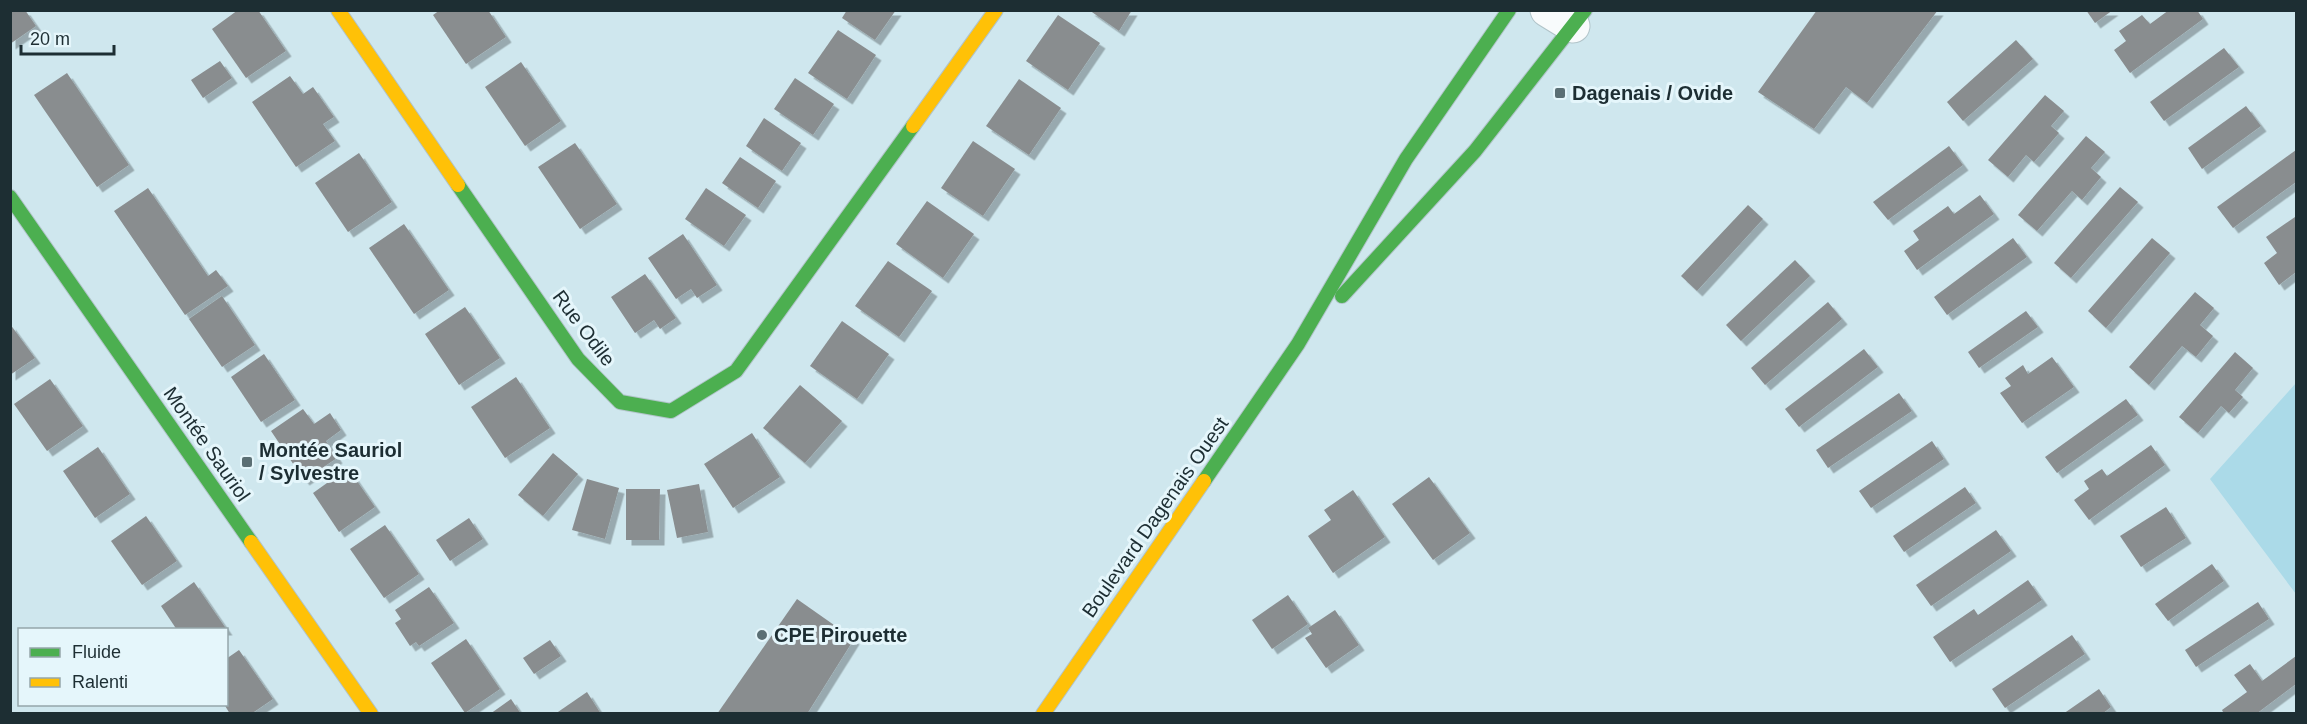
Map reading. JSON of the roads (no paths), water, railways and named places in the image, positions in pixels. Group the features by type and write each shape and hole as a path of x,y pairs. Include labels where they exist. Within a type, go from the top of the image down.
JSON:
{"street":[{"name":"Rue Odile","path":"338,10 578,359 620,402 670,411 736,370 996,10"},
{"name":"Boulevard Dagenais Ouest","path":"1043,714 1298,344 1406,159 1509,10"},
{"name":"Boulevard Dagenais Ouest","path":"1298,344 1475,151 1568,16"},
{"name":"Montée Sauriol","path":"10,197 371,714"}],"place":[{"name":"Dagenais / Ovide","path":"1560,93"},
{"name":"Montée Sauriol / Sylvestre","path":"247,462"},
{"name":"CPE Pirouette","path":"762,635"}]}
